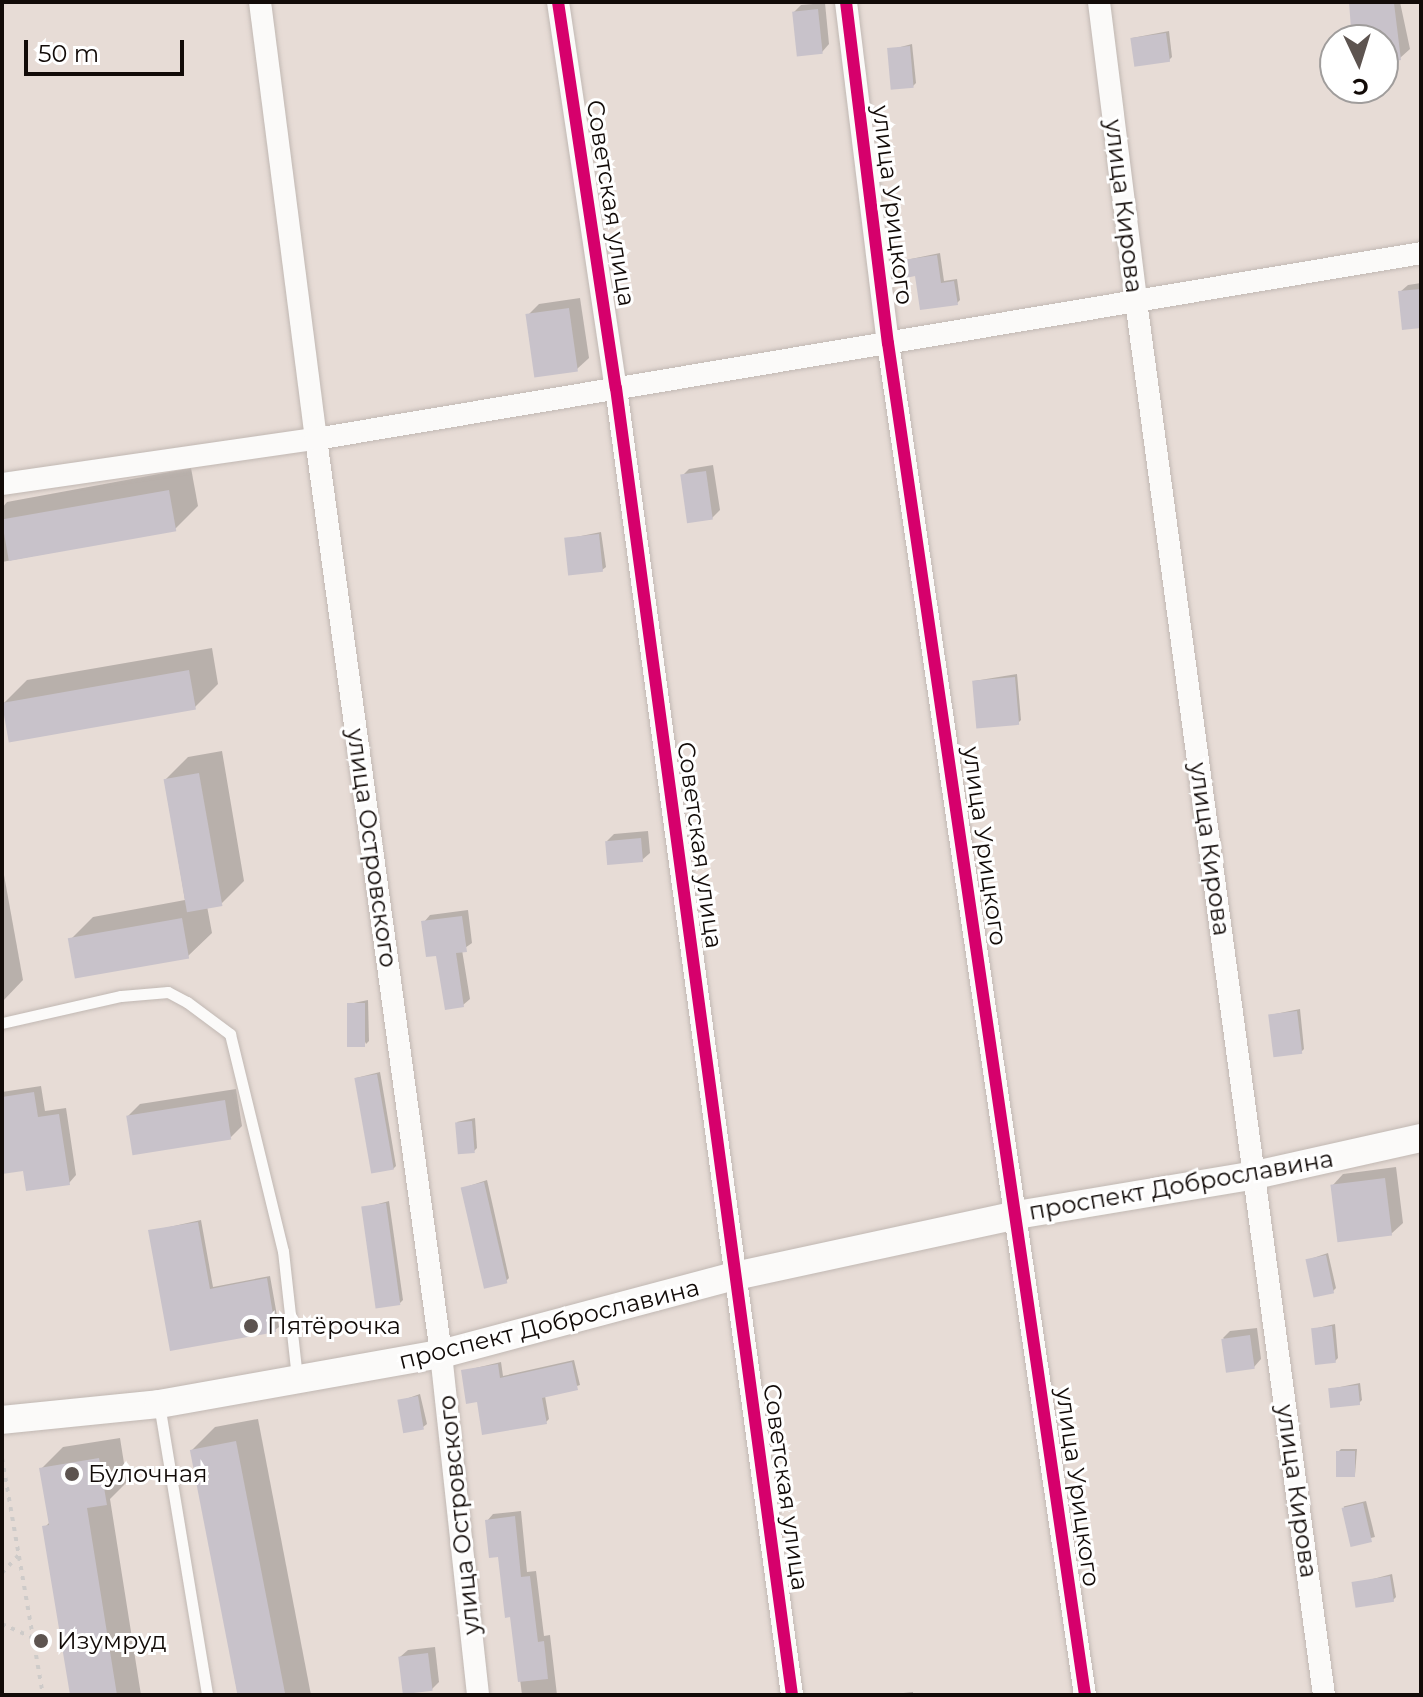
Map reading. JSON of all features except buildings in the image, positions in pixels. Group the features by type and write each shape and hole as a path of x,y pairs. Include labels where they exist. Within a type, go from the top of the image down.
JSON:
{"street":[{"name":"улица Островского","path":"260,2 316,439 441,1354 478,1695"},
{"name":"Советская улица","path":"558,2 616,388 792,1695"},
{"name":"улица Урицкого","path":"846,2 888,343 1085,1695"},
{"name":"улица Кирова","path":"1099,2 1136,301 1324,1695"},
{"path":"2,484 316,439 1421,253"},
{"name":"проспект Доброславина","path":"2,1420 159,1404 441,1354 735,1276 1017,1215 1255,1175 1421,1138"}],"lane":[{"path":"2,1023 121,996 157,992 187,1002 230,1034 237,1049 283,1251 297,1381"},
{"path":"159,1404 207,1695"}],"path":[{"path":"2,1458 43,1695"},
{"path":"2,1573 19,1555"},
{"path":"2,1624 33,1638"}],"cycle path":[{"path":"558,2 616,388 792,1695"},
{"path":"846,2 888,343 1085,1695"}],"place":[{"name":"Пятёрочка","path":"251,1326"},
{"name":"Булочная","path":"72,1474"},
{"name":"Изумруд","path":"41,1641"}]}
